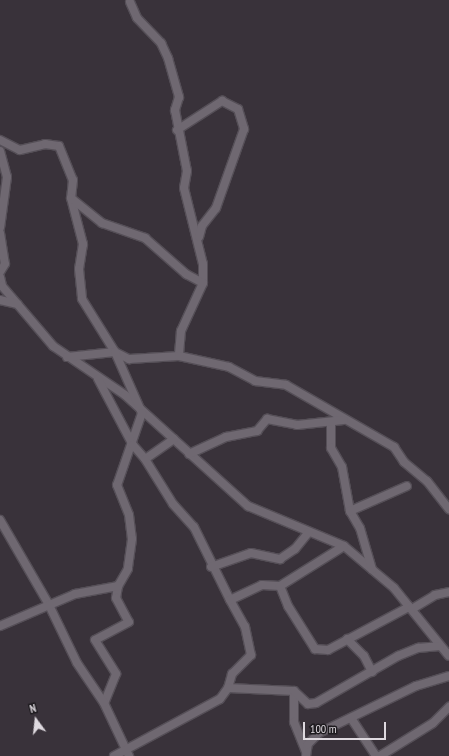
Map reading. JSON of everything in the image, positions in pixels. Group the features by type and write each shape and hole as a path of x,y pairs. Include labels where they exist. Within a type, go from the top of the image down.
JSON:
{"street":[{"path":"130,2 137,18 161,43 168,58 179,97 175,110 177,130 187,171 184,188 199,240 203,283 181,331 179,356"},
{"path":"177,130 222,101 238,109 244,129 216,208 202,226 199,240"},
{"path":"0,140 20,150 45,144 59,146 73,180 71,198 83,244 79,269 82,299 115,352 142,413 133,445 117,485 129,515 132,539 128,569 118,586 116,598 129,622 95,640 116,674 104,702"},
{"path":"0,150 7,176 0,228"},
{"path":"71,198 102,224 145,238 186,274 203,283"},
{"path":"0,233 5,264 0,272"},
{"path":"0,277 2,286 44,337 67,357 125,395 142,413 174,439 248,506 308,533 344,546 372,569 410,608 449,656"},
{"path":"0,300 18,304"},
{"path":"67,357 115,352 129,359 179,356 229,367 255,381 286,385 344,420 394,447 404,462 427,480 449,509"},
{"path":"98,378 133,445 145,459 172,504 194,527 211,567 245,626 251,655 232,674 228,688 220,699 127,754 114,756"},
{"path":"189,454 226,437 257,430 267,419 298,425 344,420"},
{"path":"332,422 331,448 342,467 350,511 360,528 372,569"},
{"path":"145,459 174,439"},
{"path":"350,511 407,486"},
{"path":"0,520 49,605 77,664 104,702 127,754"},
{"path":"211,567 251,553 280,558 295,549 308,533"},
{"path":"230,600 262,585 280,586 344,546"},
{"path":"0,626 75,594 118,586"},
{"path":"280,586 288,606 315,649 328,650 435,595 449,592"},
{"path":"347,639 364,656 372,672"},
{"path":"228,688 294,692 308,704 316,703 398,656 418,648 440,646"},
{"path":"306,754 308,744 319,733 416,686 449,676"},
{"path":"294,692 294,722 306,754"},
{"path":"380,756 433,723 449,706"},
{"path":"351,718 376,756"}]}
